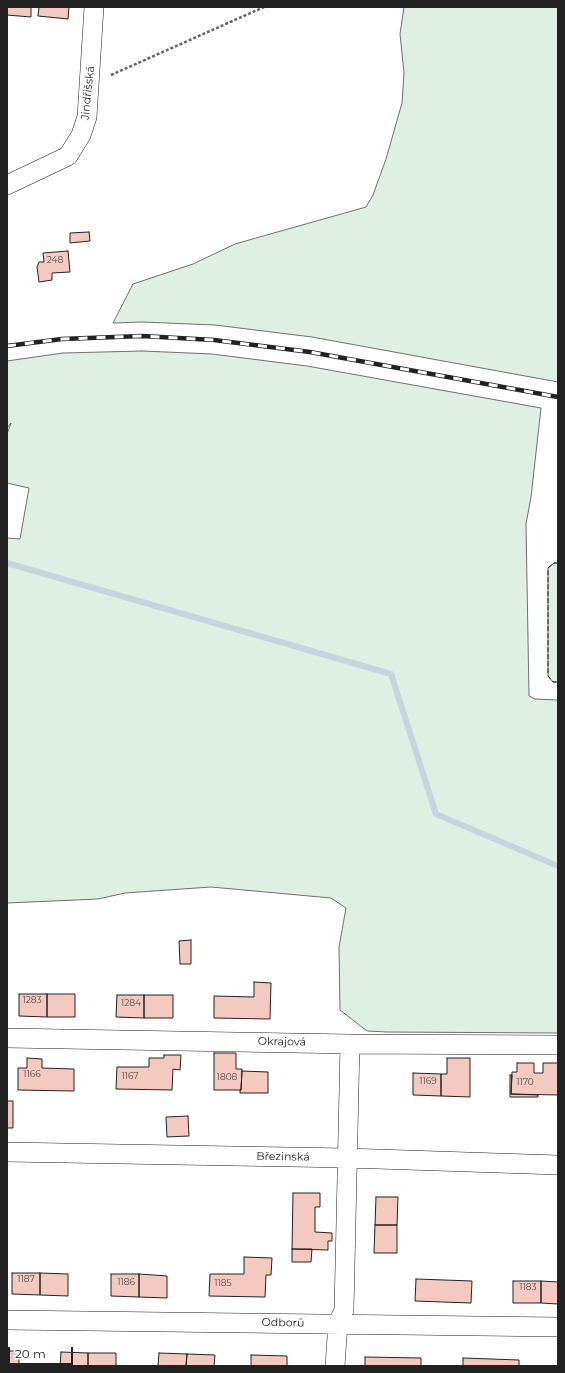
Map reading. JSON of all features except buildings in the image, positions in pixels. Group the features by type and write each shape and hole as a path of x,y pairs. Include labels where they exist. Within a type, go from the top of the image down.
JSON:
{"street":[{"name":"Jindřišská","path":"7,185 68,156 81,135 87,117 94,7"},
{"name":"Okrajová","path":"7,1038 350,1044 558,1045"},
{"path":"335,1366 338,1324 344,1310 350,1044"},
{"name":"Březinská","path":"7,1152 347,1158 558,1165"},
{"name":"Odborů","path":"7,1320 558,1327"}],"path":[{"path":"90,87 115,72 264,7"}],"green space":[{"path":"404,7 558,7 558,382 312,337 215,325 142,322 113,323 133,284 193,264 235,244 366,207 373,195 386,159 402,103 404,73 400,34"},
{"path":"142,351 212,354 307,366 541,408 531,497 526,524 529,696 535,699 558,700 558,1033 367,1031 340,1010 339,947 346,908 331,898 211,887 125,893 98,899 7,903 7,538 20,539 29,488 7,483 7,434 11,423 7,428 7,361 63,353"},
{"path":"554,563 558,563 558,682 553,682 548,676 548,568"}],"waterway":[{"path":"7,563 391,674 436,814 558,866"}],"railway":[{"path":"7,346 62,339 142,336 214,340 310,352 558,397"}],"fence":[{"path":"558,563 554,563 548,568 548,676 553,682 558,682"}]}
